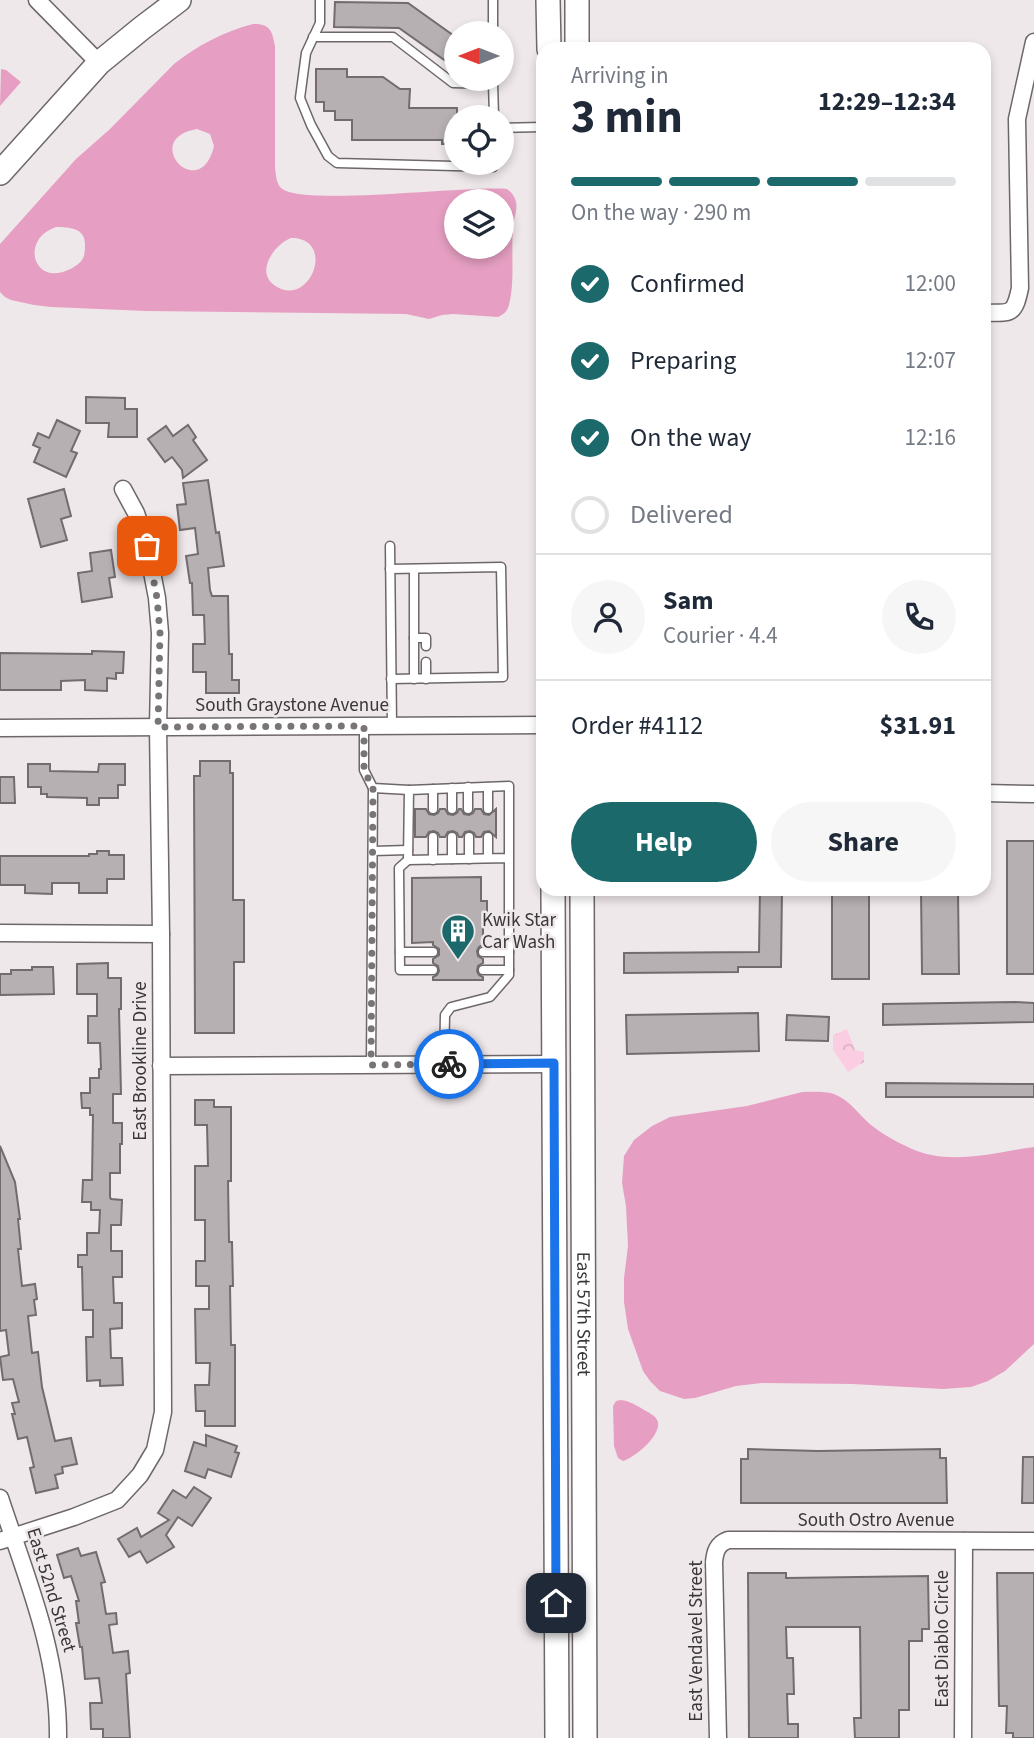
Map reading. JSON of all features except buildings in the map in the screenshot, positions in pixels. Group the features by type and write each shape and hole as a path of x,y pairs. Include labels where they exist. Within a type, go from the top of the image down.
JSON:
{"main road":[{"path":"0,173 99,63 179,0"},
{"path":"548,0 549,42"},
{"path":"577,0 577,42"},
{"name":"East 57th Street","path":"553,896 556,1738"},
{"name":"East 57th Street","path":"582,896 584,1738"}],"street":[{"path":"37,0 99,63"},
{"path":"991,313 1012,311 1020,288 1017,119 1034,42"},
{"name":"East Brookline Drive","path":"6,1539 117,1500 141,1475 155,1450 163,1412 158,727 160,633 157,598 147,546 136,513 123,489"},
{"name":"South Graystone Avenue","path":"0,727 536,725"},
{"path":"991,793 1034,794"},
{"path":"0,933 160,934"},
{"path":"161,1066 554,1063"},
{"name":"East 52nd Street","path":"0,1498 6,1539 45,1631 55,1678 58,1738"},
{"name":"South Ostro Avenue","path":"719,1545 728,1540 1034,1541"},
{"name":"East Diablo Circle","path":"963,1738 964,1541"},
{"name":"East Vendavel Street","path":"718,1738 714,1562 719,1545"}],"lane":[{"path":"320,0 320,23 306,53 300,99 328,156 337,163 444,166"},
{"path":"493,0 493,21"},
{"path":"313,37 393,37 444,76"},
{"path":"514,128 536,127"},
{"path":"390,546 392,726"},
{"path":"390,569 501,568 503,677 391,679"},
{"path":"414,569 414,679"},
{"path":"414,638 426,638 426,646"},
{"path":"426,662 426,679"},
{"path":"364,726 364,770 373,788 371,1065"},
{"path":"373,788 409,790 509,786 509,975 491,996 451,1007 445,1015 444,1064"},
{"path":"488,787 488,809"},
{"path":"452,788 452,809"},
{"path":"468,788 468,809"},
{"path":"433,789 433,810"},
{"path":"408,860 409,790"},
{"path":"433,837 433,860"},
{"path":"452,837 452,859"},
{"path":"469,837 469,859"},
{"path":"488,837 488,858"},
{"path":"373,851 408,850"},
{"path":"433,970 400,970 399,868 408,860 509,858"},
{"path":"400,952 433,952"},
{"path":"483,952 509,952"},
{"path":"483,970 509,970"}],"green space":[{"path":"847,1029 855,1050 864,1052 864,1062 848,1072 833,1050 833,1035"}],"shaded area":[{"path":"253,24 263,25 269,29 274,40 275,168 281,188 320,196 444,191 444,259 512,259 512,287 505,312 498,317 453,314 429,319 406,314 146,311 34,305 11,300 0,292 0,244 76,159 110,129 174,64 211,40","holes":["197,129 210,134 214,146 207,163 197,170 187,169 178,163 173,154 173,144 181,135","56,227 71,228 79,232 84,239 84,254 82,260 68,270 46,272 39,267 35,250 45,233","291,238 305,241 313,249 316,260 307,282 298,289 287,290 274,285 266,273 269,258 279,246"]},
{"path":"1,69 21,82 0,106"},
{"path":"802,1092 834,1094 850,1104 880,1132 907,1147 927,1154 942,1157 973,1156 1034,1147 1034,1344 1005,1371 971,1387 943,1389 762,1383 736,1386 684,1399 660,1391 650,1381 643,1371 628,1329 624,1302 628,1246 622,1183 624,1156 634,1140 652,1126 670,1117 747,1106"},
{"path":"621,1400 648,1412 658,1422 658,1428 651,1440 634,1456 623,1461 618,1458 614,1446 613,1406 616,1401"}],"way so far":[{"path":"147,546 157,598 160,633 158,727 364,726 364,770 373,788 371,1065 449,1064"}],"place":[{"name":"Kwik Star Car Wash","path":"458,961"}],"route":[{"path":"449,1064 554,1063 556,1603"}]}
